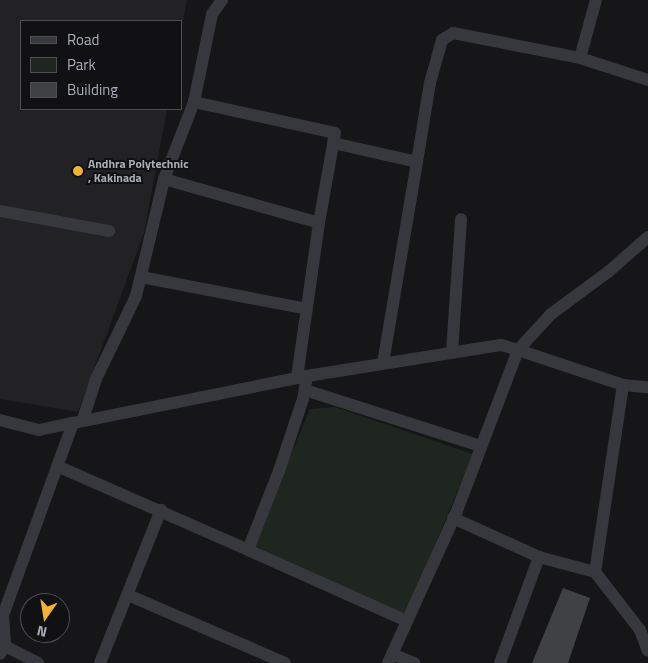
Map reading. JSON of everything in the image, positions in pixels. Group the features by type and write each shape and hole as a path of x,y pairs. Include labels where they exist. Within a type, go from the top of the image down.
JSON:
{"street":[{"path":"38,663 3,650 1,615 57,466 136,296 164,179 194,102 212,14 222,0"},
{"path":"580,58 596,0"},
{"path":"383,363 430,84 442,40 453,32 580,58 648,80"},
{"path":"194,102 335,133 319,223 307,309 302,376 305,390 279,471 248,550"},
{"path":"333,143 418,162"},
{"path":"164,179 319,223"},
{"path":"0,211 109,231"},
{"path":"452,352 461,219"},
{"path":"414,663 390,658 454,518 518,350 551,314 608,272 648,237"},
{"path":"142,277 307,309"},
{"path":"0,420 39,430 78,421 186,402 302,376 502,345 623,385 648,387"},
{"path":"595,572 623,385"},
{"path":"305,390 480,446"},
{"path":"57,466 161,510 407,621"},
{"path":"100,663 161,510"},
{"path":"454,518 539,557 595,572 640,630 648,651"},
{"path":"500,663 539,557"},
{"path":"128,595 285,663"}],"shaded area":[{"name":"Andhra Polytechnic , Kakinada","path":"0,0 187,0 182,25 182,20 20,20 20,110 167,110 144,233 78,412 0,399"}],"green space":[{"path":"335,407 473,454 405,616 253,545 310,409"}],"building":[{"path":"563,588 590,598 568,663 532,663"}],"place":[{"name":"Andhra Polytechnic , Kakinada","path":"78,171"}]}
